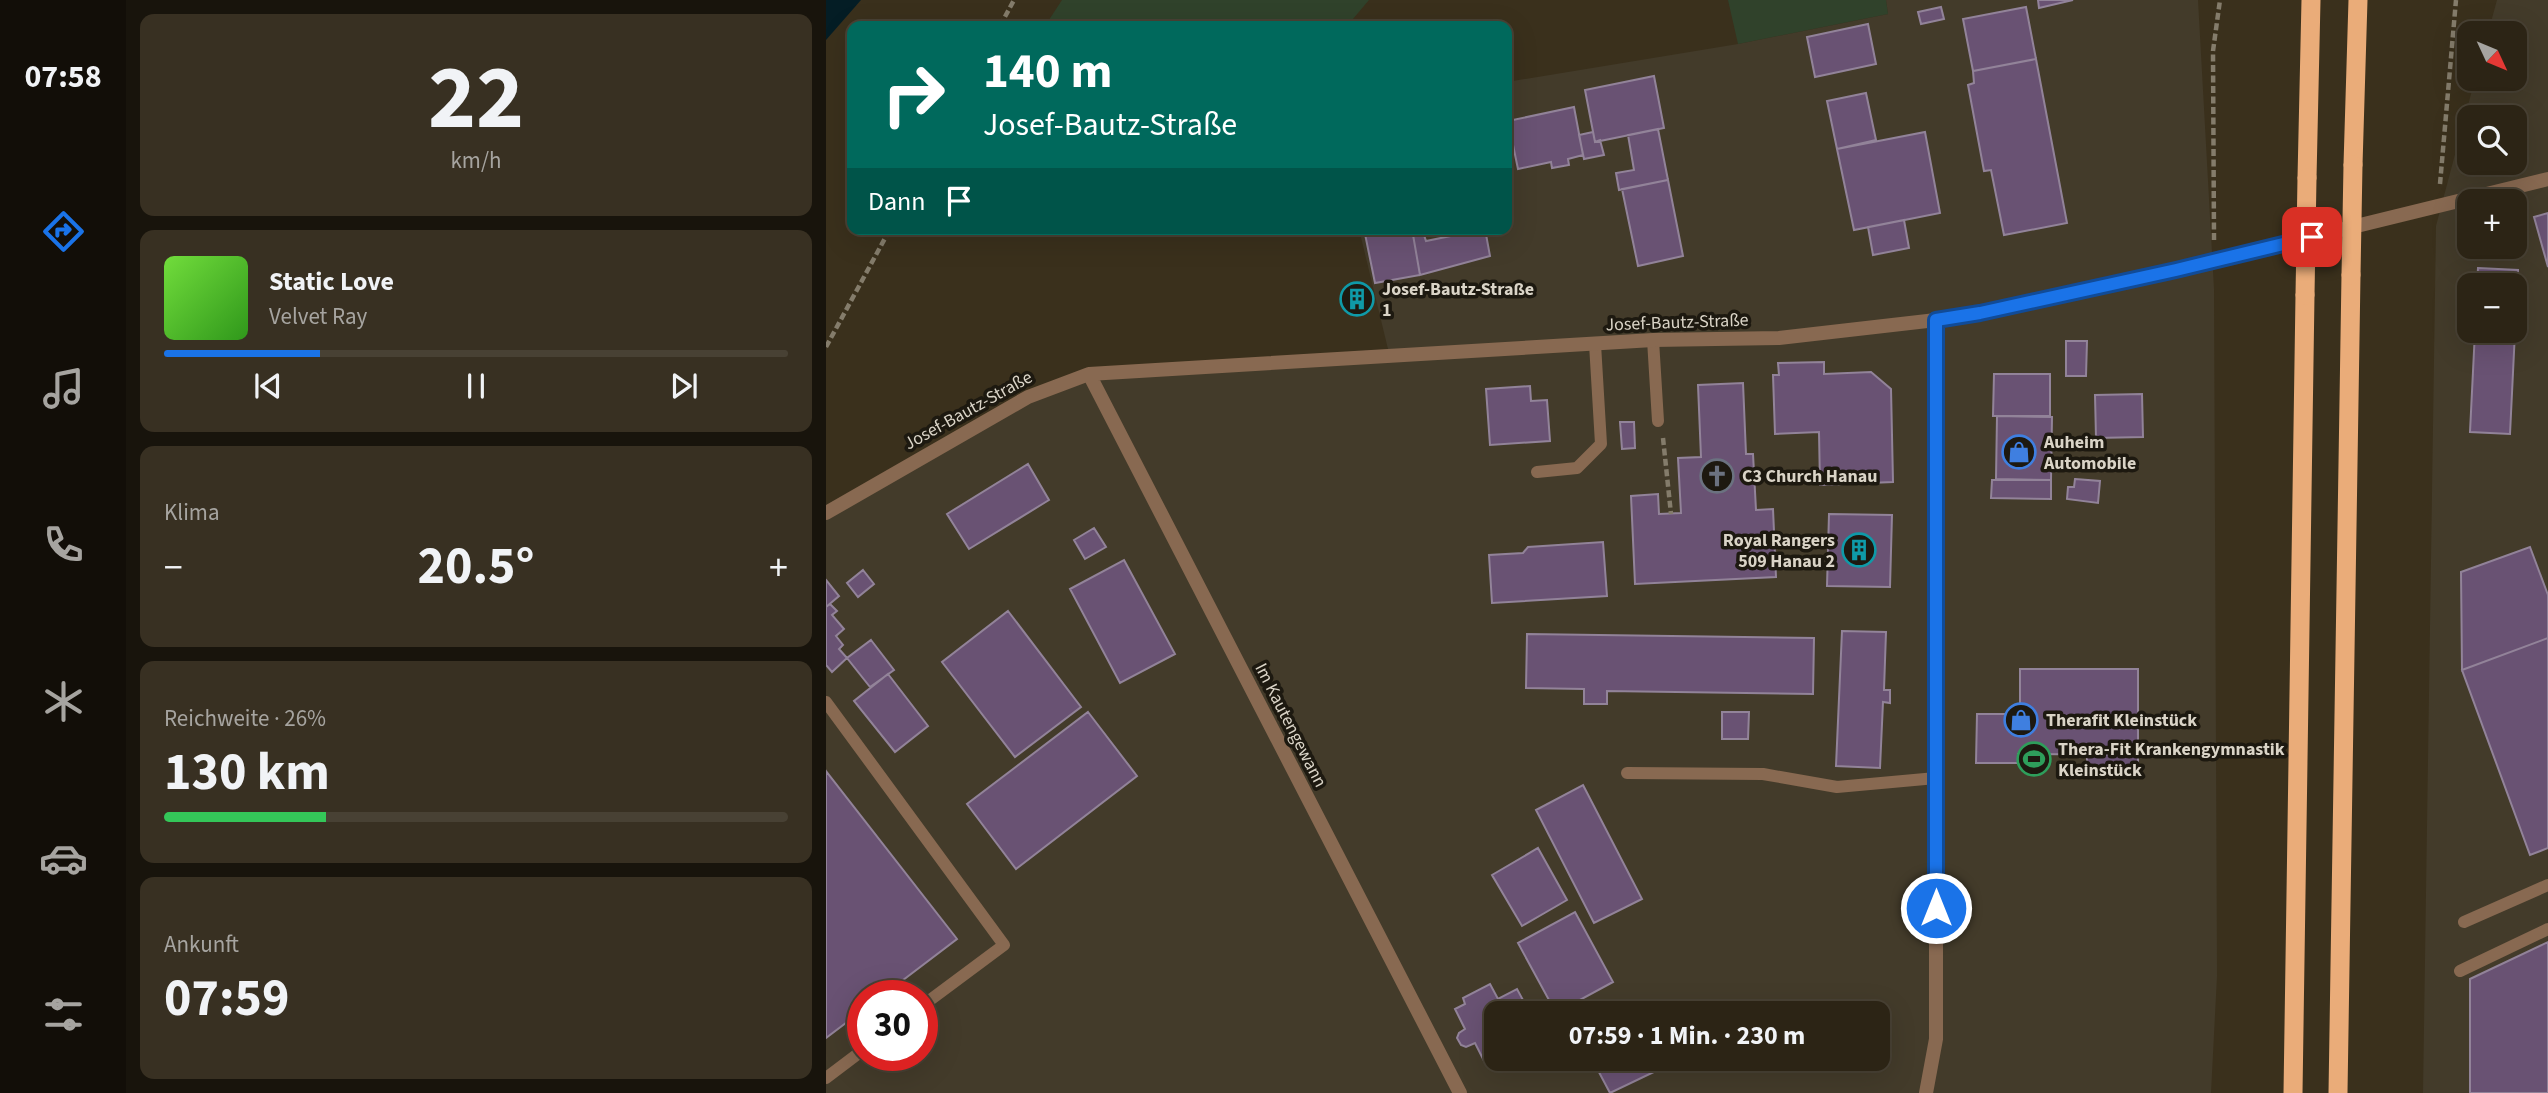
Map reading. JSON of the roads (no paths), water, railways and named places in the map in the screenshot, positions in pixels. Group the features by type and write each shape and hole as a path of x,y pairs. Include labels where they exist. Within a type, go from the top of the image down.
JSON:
{"highway":[{"path":"2292,1093 2311,0"},
{"path":"2338,1093 2358,0"}],"street":[{"name":"Josef-Bautz-Straße","path":"827,510 1028,397 1089,374 1653,340 1779,338 1936,320 1980,313 2214,261 2548,179"},
{"path":"1926,1093 1936,1039 1936,320"},
{"name":"Im Kautengewann","path":"1089,374 1460,1093"}],"lane":[{"path":"1653,340 1658,421"},
{"path":"1537,472 1577,468 1601,444 1595,344"},
{"path":"826,702 1004,946 938,994"},
{"path":"1627,773 1763,774 1837,787 1936,778"},
{"path":"2464,922 2548,885"},
{"path":"2460,971 2548,929"},
{"path":"826,1077 847,1062"}],"water":[{"path":"826,0 861,0 826,40"}],"place":[{"name":"Josef-Bautz-Straße 1","path":"1357,299"},
{"name":"Auheim Automobile","path":"2019,452"},
{"name":"C3 Church Hanau","path":"1717,476"},
{"name":"Royal Rangers 509 Hanau 2","path":"1859,550"},
{"name":"Therafit Kleinstück","path":"2021,720"},
{"name":"Thera-Fit Krankengymnastik Kleinstück","path":"2034,759"}]}
